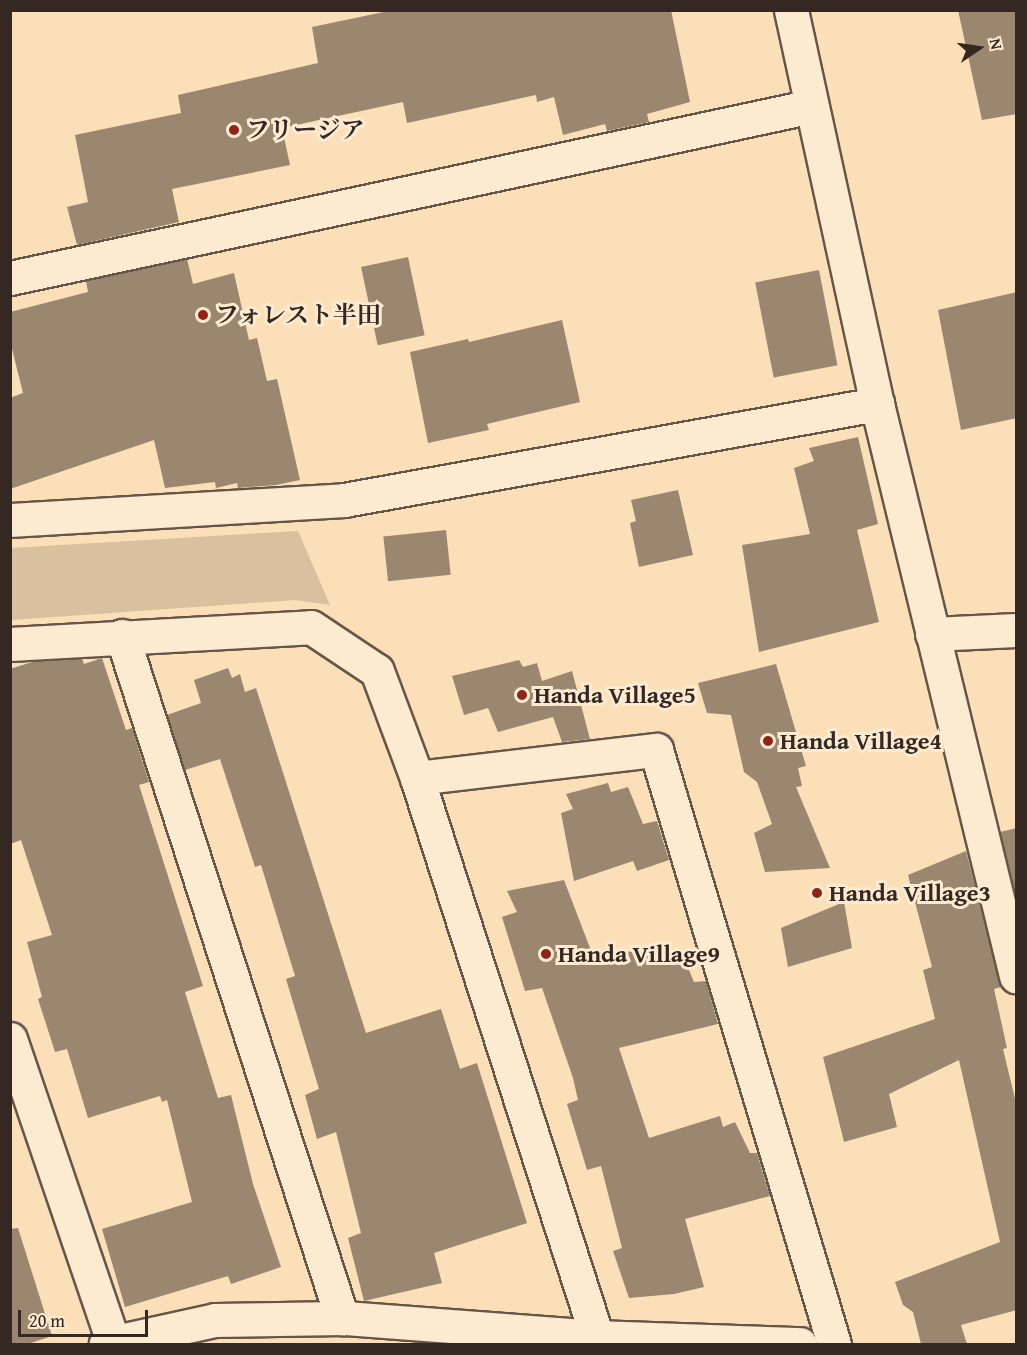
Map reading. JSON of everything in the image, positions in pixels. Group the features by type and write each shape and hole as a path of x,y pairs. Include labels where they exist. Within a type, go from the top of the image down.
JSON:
{"street":[{"path":"791,10 877,404 1017,976"},
{"path":"10,278 812,106"},
{"path":"10,520 344,500 877,404"},
{"path":"10,644 311,627 377,671 417,778 597,1337"},
{"path":"932,634 1017,630"},
{"path":"122,636 342,1318"},
{"path":"417,778 656,750 834,1344"},
{"path":"10,1039 109,1343 215,1320 342,1318 597,1337 800,1344"}],"shaded area":[{"path":"298,531 330,605 295,600 11,620 11,548"}],"building":[{"path":"393,10 671,10 690,102 647,114 649,122 607,131 605,124 563,135 554,97 537,102 536,95 407,123 403,102 282,128 290,165 172,189 179,222 77,245 67,207 88,202 75,135 181,113 178,95 318,63 312,27"},
{"path":"958,10 1017,10 1017,114 982,120"},
{"path":"408,257 425,335 378,345 361,267"},
{"path":"187,259 193,284 234,273 249,340 257,338 267,381 277,379 300,480 276,485 238,488 237,483 216,488 215,482 165,488 154,440 10,489 10,398 23,393 10,341 10,312 88,292 86,281"},
{"path":"819,270 838,365 774,378 755,282"},
{"path":"1017,292 1017,418 961,430 938,310"},
{"path":"562,320 580,402 487,424 489,430 428,443 410,352 468,339 469,342"},
{"path":"858,437 878,524 857,530 879,622 759,652 742,545 810,534 794,468 814,461 809,448"},
{"path":"678,490 693,555 639,567 630,523 636,521 631,500"},
{"path":"446,530 451,575 388,581 383,537"},
{"path":"102,658 126,730 132,728 149,782 139,785 203,986 185,992 218,1098 231,1095 253,1184 281,1267 231,1284 228,1276 125,1307 102,1229 192,1202 167,1100 162,1102 160,1096 88,1118 67,1049 55,1052 38,999 42,997 27,942 52,935 21,840 10,844 10,669 32,662 82,659 84,664"},
{"name":"Handa Village5","path":"519,660 523,667 537,663 542,681 572,671 590,739 562,742 553,717 498,732 488,708 464,715 452,676"},
{"path":"776,664 806,766 798,768 802,786 796,787 830,868 765,872 754,833 772,824 757,782 744,772 731,715 707,713 698,683"},
{"path":"228,668 232,678 240,674 245,692 256,688 366,1033 441,1009 460,1069 477,1063 527,1223 434,1253 442,1283 364,1301 348,1238 361,1233 336,1132 317,1139 305,1095 319,1089 286,979 295,976 261,865 255,867 220,759 185,770 167,715 201,703 194,680"},
{"path":"608,783 611,792 628,787 643,824 657,821 669,860 637,871 633,861 574,881 561,813 573,809 566,794"},
{"path":"1017,828 1017,899 1000,832"},
{"path":"966,851 1001,987 994,989 1007,1048 1003,1049 1017,1107 1017,1310 961,1325 967,1344 921,1344 913,1312 903,1305 895,1282 1000,1242 959,1060 889,1094 897,1127 844,1142 823,1057 935,1019 923,970 932,967 908,875"},
{"path":"564,880 595,961 663,942 665,953 680,948 694,982 706,981 718,1024 619,1048 649,1138 720,1116 723,1127 735,1122 750,1153 757,1153 770,1196 685,1219 704,1287 674,1294 629,1298 613,1251 622,1248 601,1166 587,1170 567,1104 578,1100 573,1078 542,988 525,991 502,917 517,912 507,891"},
{"path":"844,902 852,948 788,967 781,928"},
{"path":"18,1228 52,1336 28,1344 10,1344 10,1229"}],"place":[{"name":"フリージア","path":"234,130"},
{"name":"フォレスト半田","path":"203,315"},
{"name":"Handa Village5","path":"522,695"},
{"name":"Handa Village4","path":"768,741"},
{"name":"Handa Village3","path":"817,893"},
{"name":"Handa Village9","path":"546,954"}]}
